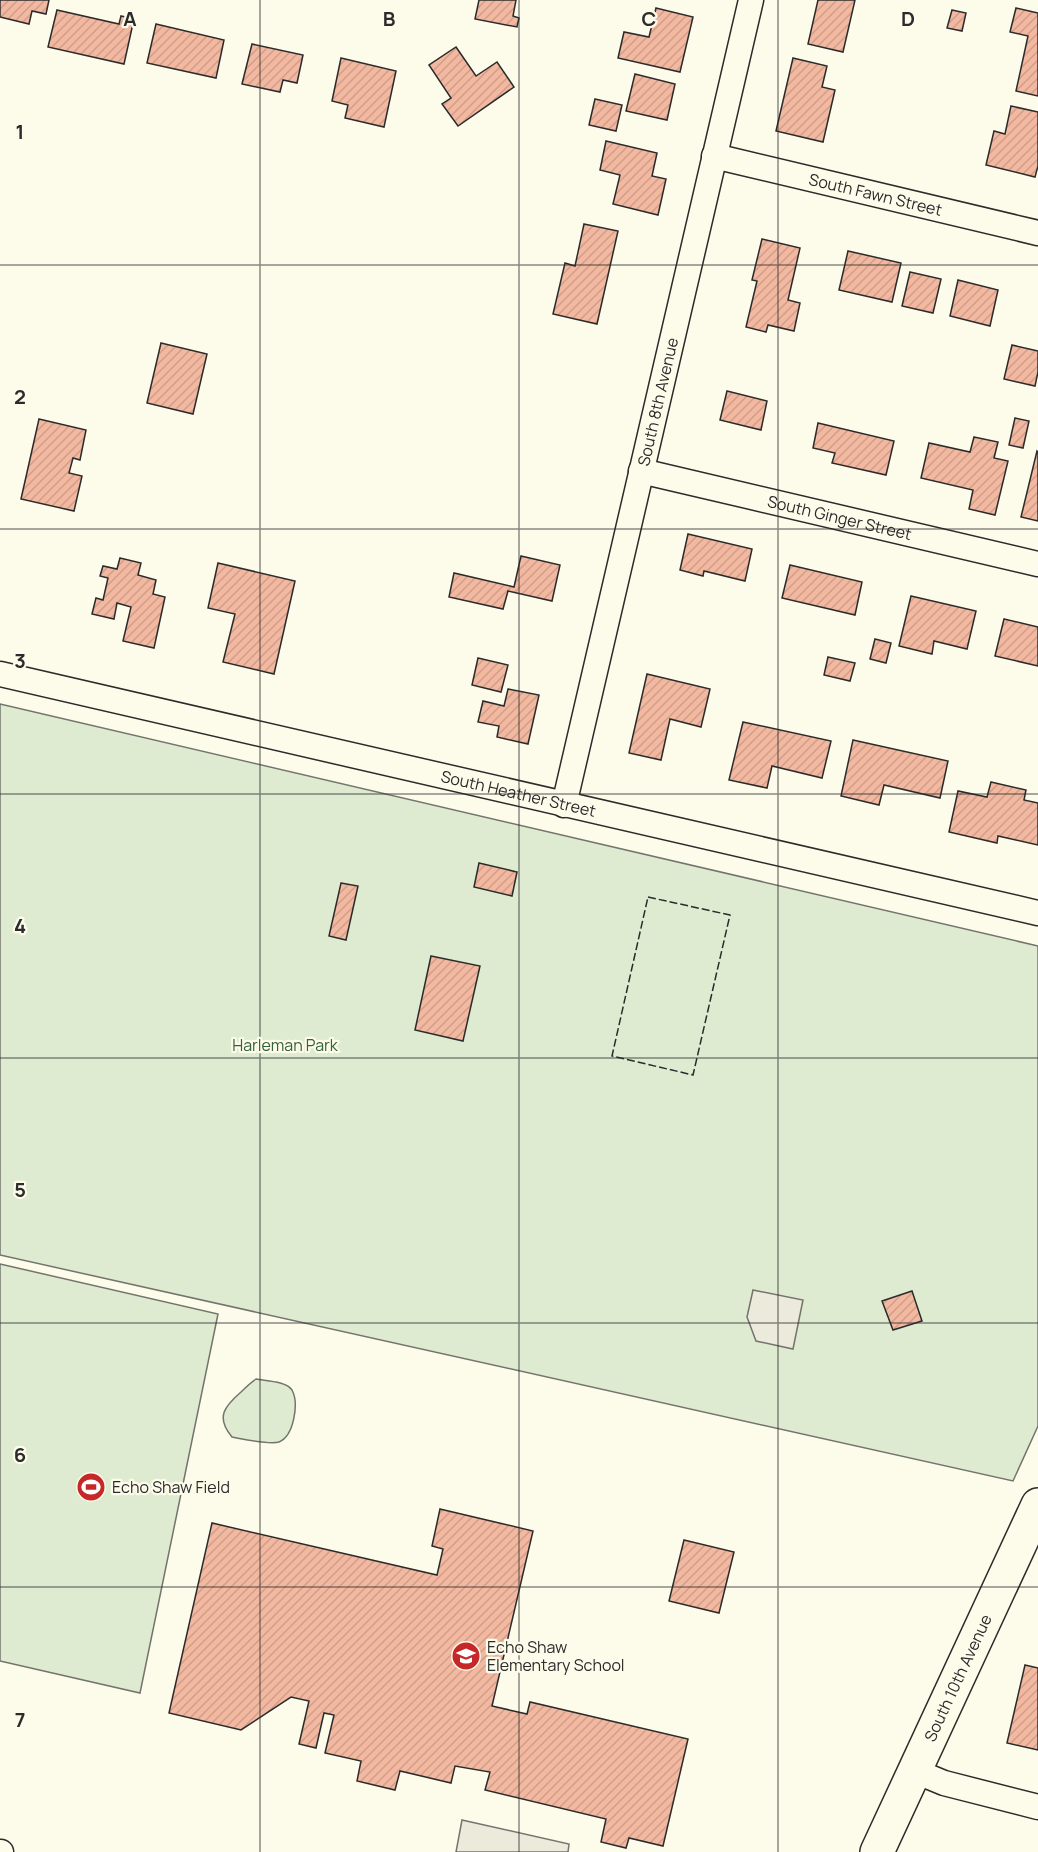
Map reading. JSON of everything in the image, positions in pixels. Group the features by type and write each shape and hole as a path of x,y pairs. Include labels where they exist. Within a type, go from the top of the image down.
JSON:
{"main road":[{"name":"South 10th Avenue","path":"877,1852 1038,1505"}],"street":[{"name":"South 8th Avenue","path":"564,805 751,0"},
{"name":"South Fawn Street","path":"714,156 1038,233"},
{"name":"South Ginger Street","path":"641,471 1038,564"},
{"name":"South Heather Street","path":"0,674 1038,913"},
{"path":"915,1771 944,1783 1038,1807"}],"green space":[{"name":"Harleman Park","path":"0,704 1038,946 1038,1426 1013,1481 0,1255"},
{"name":"Echo Shaw Field","path":"0,1264 218,1314 140,1693 0,1661"},
{"path":"256,1379 281,1383 292,1390 295,1403 294,1419 288,1433 279,1442 232,1437 224,1424 224,1412 227,1407"}],"shaded area":[{"path":"753,1290 803,1300 793,1349 756,1341 747,1317"},
{"path":"462,1820 569,1844 568,1852 456,1852"}],"building":[{"path":"0,0 49,0 46,14 32,11 29,24 0,17"},
{"path":"479,0 516,0 513,16 519,18 517,27 475,19"},
{"path":"818,0 855,0 843,52 808,44"},
{"path":"656,8 693,17 680,72 618,58 624,32 649,37"},
{"path":"1016,8 1038,13 1038,96 1016,91 1028,36 1010,32"},
{"path":"57,10 119,24 121,16 134,19 124,64 48,47"},
{"path":"952,10 966,13 962,31 947,28"},
{"path":"156,24 224,40 216,78 147,63"},
{"path":"252,44 303,55 297,83 283,80 280,92 242,84"},
{"path":"456,47 476,76 497,62 514,87 458,126 442,104 451,98 429,65"},
{"path":"341,58 396,71 384,127 345,118 348,105 332,101"},
{"path":"793,58 827,66 822,87 835,90 823,142 776,131"},
{"path":"635,74 675,84 667,120 626,111"},
{"path":"595,99 622,105 616,131 589,125"},
{"path":"1011,106 1038,112 1038,166 1035,177 986,165 994,131 1005,134"},
{"path":"606,141 657,153 652,176 666,179 658,215 613,204 620,175 600,170"},
{"path":"584,224 618,231 597,324 553,314 565,263 575,266"},
{"path":"762,239 800,248 788,300 800,303 794,331 768,325 766,332 746,327 757,281 752,280"},
{"path":"848,251 901,263 892,302 839,290"},
{"path":"910,272 941,279 933,313 902,306"},
{"path":"958,280 998,290 990,326 950,316"},
{"path":"161,343 207,354 193,414 147,403"},
{"path":"1012,345 1038,351 1035,386 1004,379"},
{"path":"727,391 767,401 761,430 720,420"},
{"path":"1015,418 1029,421 1023,448 1009,445"},
{"path":"39,419 86,430 80,460 73,458 69,473 82,476 74,511 21,499"},
{"path":"818,423 894,441 886,475 832,463 835,453 813,448"},
{"path":"974,437 998,442 994,458 1008,461 995,515 969,509 973,490 921,478 929,443 970,452"},
{"path":"1038,452 1038,521 1021,517"},
{"path":"688,534 752,549 745,581 704,571 703,576 680,570"},
{"path":"521,556 560,565 552,601 508,591 503,609 449,597 454,573 514,587"},
{"path":"120,558 141,563 138,575 156,580 153,594 165,597 154,648 123,641 131,607 117,603 114,619 92,614 96,598 103,600 108,578 100,576 103,566 117,569"},
{"path":"218,563 295,581 274,674 223,662 235,614 208,608"},
{"path":"790,565 862,582 855,615 782,598"},
{"path":"911,596 976,611 967,649 934,641 932,654 899,646"},
{"path":"1004,619 1038,627 1038,666 995,656"},
{"path":"875,639 891,643 886,663 870,659"},
{"path":"828,657 855,663 850,681 824,675"},
{"path":"478,658 508,665 501,692 472,685"},
{"path":"647,674 710,689 701,727 670,719 661,760 629,753"},
{"path":"508,689 539,695 528,744 497,737 499,726 478,722 483,701 504,706"},
{"path":"743,722 831,741 822,778 772,766 767,788 729,780"},
{"path":"853,740 948,761 940,798 884,785 879,805 841,796"},
{"path":"991,782 1026,790 1024,800 1038,803 1038,845 998,836 997,843 949,832 958,791 987,797"},
{"path":"479,863 517,872 512,896 474,887"},
{"path":"341,883 358,886 346,940 329,936"},
{"path":"431,956 480,966 463,1041 415,1030"},
{"path":"912,1291 922,1321 893,1330 882,1301"},
{"path":"440,1509 533,1531 492,1706 527,1714 530,1702 688,1739 663,1846 629,1838 626,1848 601,1842 606,1819 485,1790 490,1772 455,1766 451,1783 400,1771 395,1790 357,1781 361,1761 325,1753 334,1715 324,1713 316,1748 299,1744 309,1701 291,1697 241,1730 169,1713 212,1523 437,1575 443,1549 432,1546"},
{"path":"684,1540 734,1552 719,1613 669,1601"},
{"path":"1025,1665 1038,1668 1038,1750 1007,1743"}],"fence":[{"path":"648,897 730,915 693,1075 612,1056 648,897"}],"place":[{"name":"Echo Shaw Field","path":"91,1487"},
{"name":"Echo Shaw Elementary School","path":"466,1656"}]}
